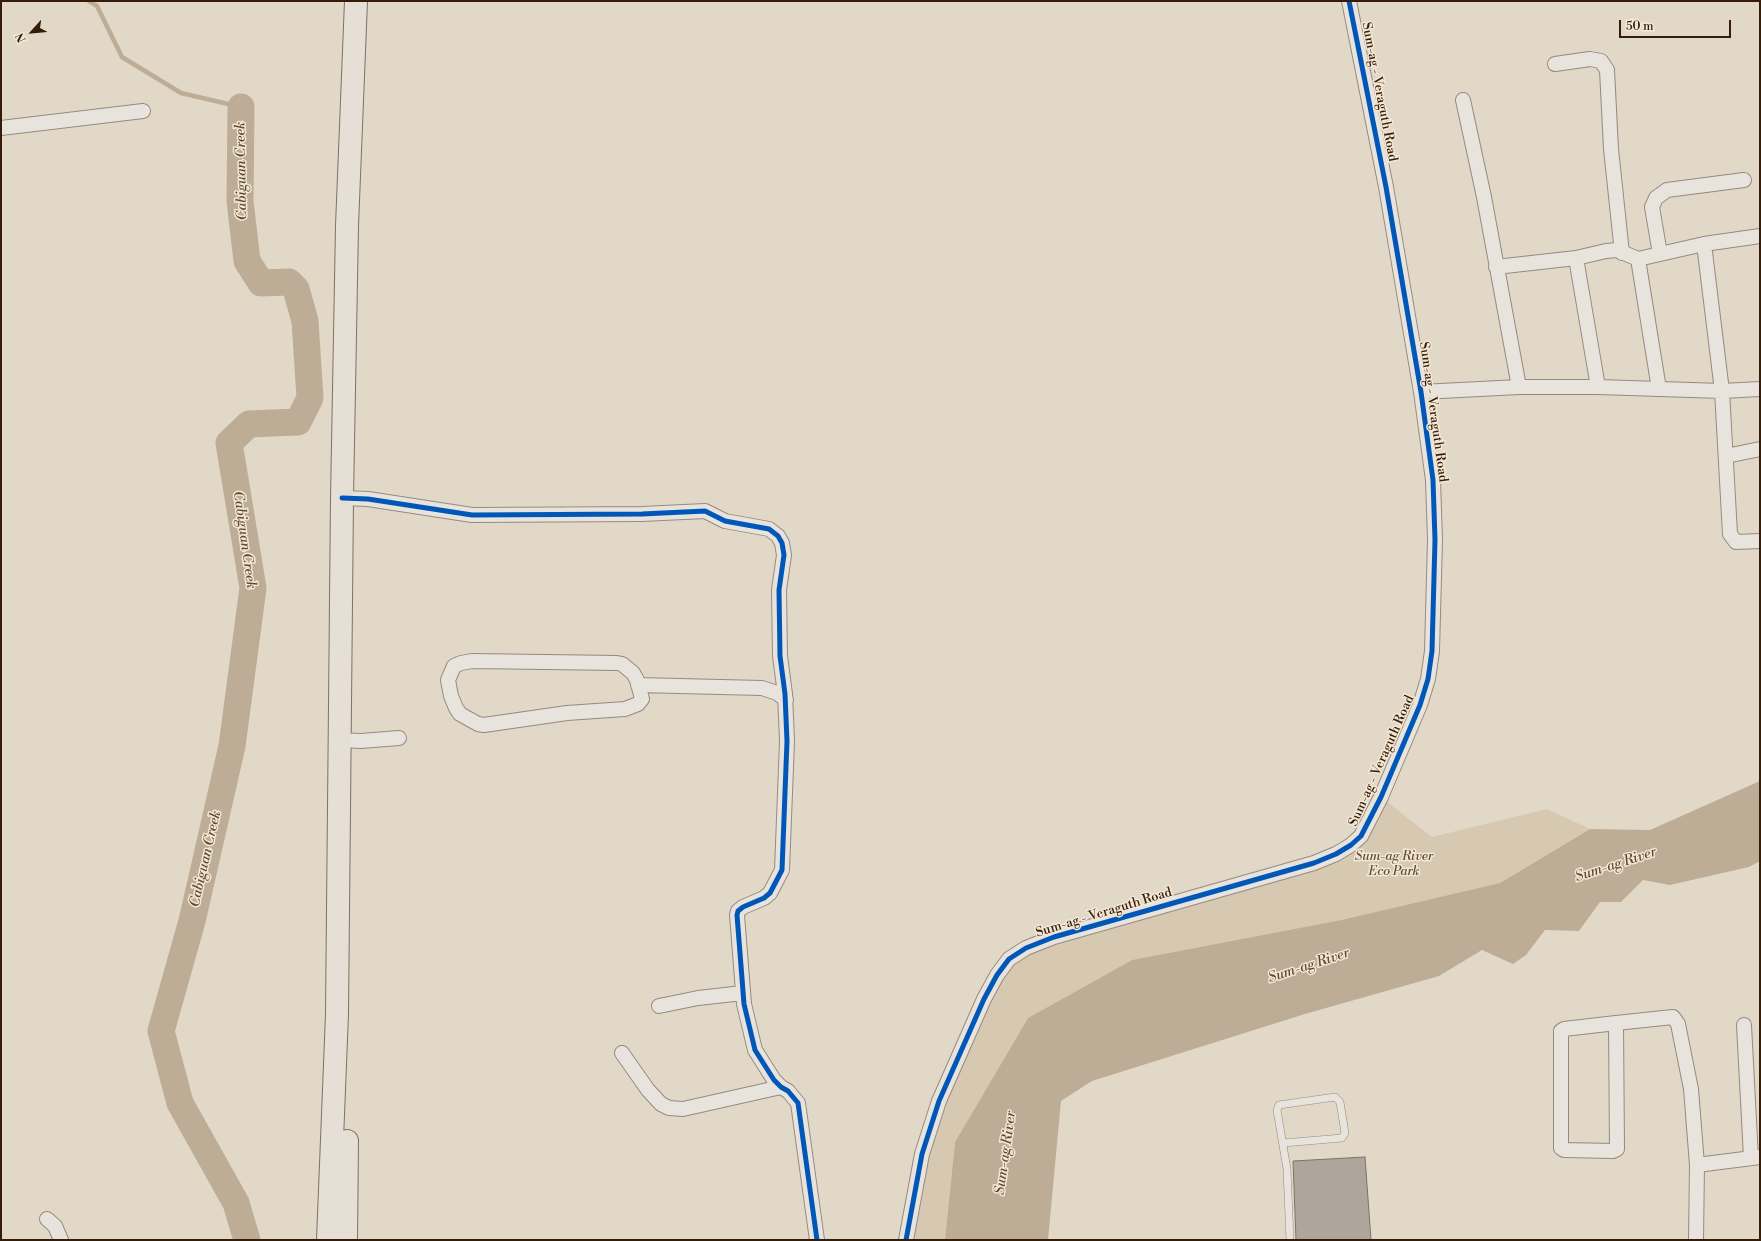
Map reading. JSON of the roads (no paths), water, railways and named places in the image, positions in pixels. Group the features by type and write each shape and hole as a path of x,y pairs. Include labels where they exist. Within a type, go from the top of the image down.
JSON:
{"highway":[{"path":"328,1240 337,1014 344,740 347,498 347,226 356,1"},
{"path":"347,498 367,1"},
{"path":"344,740 346,1240"}],"street":[{"name":"Sum-ag - Veraguth Road","path":"906,1240 922,1154 939,1101 984,999 997,975 1009,959 1026,948 1054,936 1314,863 1336,854 1351,845 1361,836 1381,796 1420,705 1428,679 1432,650 1435,540 1433,480 1421,392 1386,188 1349,1"},
{"path":"1555,64 1590,59 1601,61 1607,70 1611,149 1622,253"},
{"path":"1463,100 1484,198 1518,387"},
{"path":"1,128 143,111"},
{"path":"1660,254 1652,208 1656,198 1667,190 1744,180"},
{"path":"1496,267 1576,258 1617,250 1638,259 1704,244 1760,236"},
{"path":"1704,244 1722,391 1730,534 1736,542 1760,541"},
{"path":"1576,258 1598,387"},
{"path":"1638,259 1659,389"},
{"path":"1421,392 1518,387 1598,387 1722,391 1760,389"},
{"path":"1726,456 1760,449"},
{"path":"347,498 472,515 627,514 705,511 724,521 769,529 778,536 782,544 784,555 779,596 780,656 786,700 787,741 782,870 770,893 764,898 743,907 737,915 744,1004 755,1050 774,1080 781,1087 788,1090 798,1103 817,1240"},
{"path":"472,661 611,662 622,664 633,674 638,685 642,699 638,704 631,708 567,713 484,725 471,722 460,714 450,696 448,680 454,666 472,661"},
{"path":"638,685 762,688 777,693 786,700"},
{"path":"344,740 399,738"},
{"path":"659,1006 698,998 743,992"},
{"path":"1616,1023 1617,1148 1613,1151 1562,1149 1559,1144 1561,1031 1564,1029 1670,1016 1675,1019 1691,1089 1697,1165 1696,1240"},
{"path":"1697,1165 1756,1158 1744,1025"},
{"path":"622,1053 648,1090 661,1104 669,1108 683,1109 781,1087"},
{"path":"47,1219 55,1226 61,1240"}],"lane":[{"path":"1283,1142 1342,1138 1345,1133 1340,1102 1335,1097 1279,1105 1277,1110 1288,1169 1290,1240"}],"water":[{"name":"Sum-ag River","path":"1760,781 1760,861 1749,867 1670,885 1643,880 1621,902 1600,902 1579,931 1545,930 1526,955 1513,964 1482,950 1439,976 1305,1014 1092,1081 1061,1101 1048,1240 945,1240 955,1142 1028,1018 1132,960 1341,920 1500,883 1590,829 1650,830"}],"waterway":[{"name":"Cabiguan Creek","path":"89,1 97,6 122,57 181,93 241,107"},
{"name":"Cabiguan Creek","path":"241,107 240,201 247,261 261,283 289,282 296,289 305,321 310,398 298,422 249,424 229,443 253,588 232,746 192,921 161,1031 180,1103 236,1203 247,1240"}],"park label":[{"name":"Sum-ag River Eco Park","path":"1394,864"}]}
